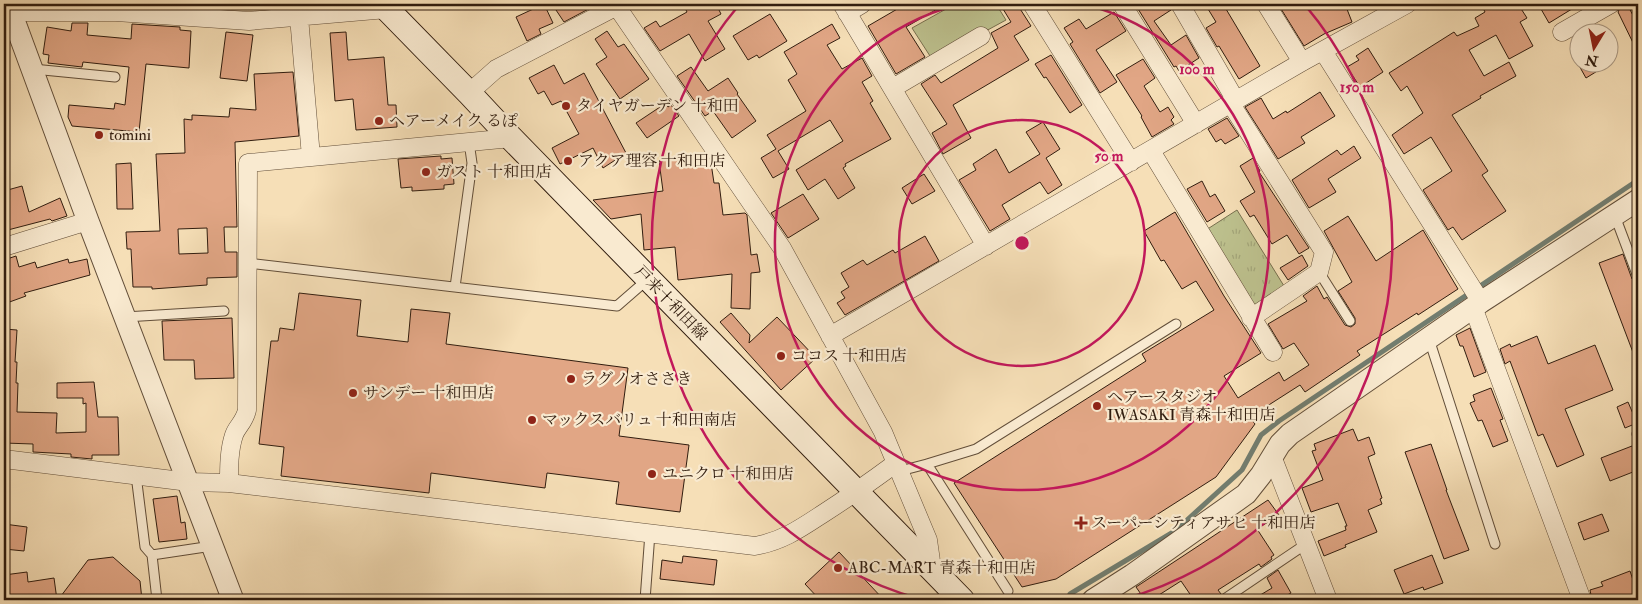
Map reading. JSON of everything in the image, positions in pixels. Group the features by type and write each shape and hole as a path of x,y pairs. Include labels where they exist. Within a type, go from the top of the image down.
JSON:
{"main road":[{"name":"戸来十和田線","path":"385,6 511,138 962,600"}],"street":[{"path":"1032,4 1131,162"},
{"path":"1122,4 1196,124"},
{"path":"1180,4 1234,102 1324,252 1319,272 1251,318"},
{"path":"1266,4 1302,62"},
{"path":"830,336 1302,62 1407,4"},
{"path":"1562,32 1611,4"},
{"path":"470,93 496,69 616,5 782,248 883,432 928,540 932,568"},
{"path":"233,600 88,221 10,8 116,8 248,21 299,17 385,6"},
{"path":"850,7 893,88 986,246"},
{"path":"299,17 311,157"},
{"path":"893,88 980,36"},
{"path":"1323,51 1475,297 1582,600"},
{"path":"228,483 230,450 234,432 245,420 248,410 248,163 511,138"},
{"path":"1151,151 1273,352"},
{"path":"1093,600 1147,565 1246,494 1261,476 1280,444 1290,434 1429,338 1475,297 1638,200"},
{"path":"4,247 88,221"},
{"path":"1272,456 1328,600"},
{"path":"4,459 189,482 228,483 756,546 785,538 898,467"}],"lane":[{"path":"32,69 115,77"},
{"path":"455,287 472,163 469,142"},
{"path":"1614,216 1638,277"},
{"path":"248,262 617,306 648,279"},
{"path":"1319,272 1350,321"},
{"path":"126,318 224,311"},
{"path":"898,467 927,464 976,449 1176,324"},
{"path":"1429,338 1495,544"},
{"path":"927,464 1008,591"},
{"path":"136,475 145,547 152,556 157,600"},
{"path":"645,600 650,533"},
{"path":"1223,600 1306,544"},
{"path":"152,556 212,546"}],"green space":[{"path":"955,4 996,4 1006,20 984,32 980,28 930,56 912,28"},
{"path":"1237,210 1284,286 1253,306 1206,230"}],"building":[{"path":"544,4 553,23 539,29 541,34 527,41 516,17"},
{"path":"566,4 598,4 564,22 556,10"},
{"path":"692,4 716,4 721,14 708,21 725,49 705,61 689,34 660,51 644,28 656,21 660,27 687,12 685,8"},
{"path":"896,4 946,4 906,27 925,57 896,74 868,26 899,8"},
{"path":"1000,4 1017,4 1031,26 1014,36 1029,60 953,105 971,138 943,154 932,133 947,124 921,84 935,75 941,83 998,48 991,33 1011,22"},
{"path":"1135,4 1169,4 1171,10 1154,21 1171,45 1186,35 1199,58 1179,71 1176,66 1174,67"},
{"path":"1205,4 1223,4 1260,66 1239,79 1206,28 1216,22"},
{"path":"1278,4 1345,4 1352,22 1324,34 1304,46"},
{"path":"1491,4 1518,4 1527,18 1520,22 1533,46 1509,59 1496,35 1469,50 1484,76 1509,62 1516,76 1480,96 1481,98 1452,115 1488,171 1482,175 1506,211 1462,240 1453,227 1448,230 1423,190 1452,171 1431,137 1404,154 1392,135 1423,113 1407,86 1401,91 1389,73 1454,32 1457,36 1479,26 1475,18 1485,12 1483,8"},
{"path":"1550,4 1580,4 1549,23 1541,9"},
{"path":"1622,4 1627,4 1638,25 1638,53 1618,12"},
{"path":"1114,12 1126,31 1096,50 1117,82 1100,93 1070,44 1073,42 1064,28 1079,19 1086,29"},
{"path":"770,14 787,41 759,58 757,55 748,60 733,36"},
{"path":"72,23 88,23 87,35 131,39 132,24 180,27 180,30 191,31 189,68 146,64 139,132 72,126 68,117 69,105 114,109 115,103 125,105 129,67 83,62 82,67 48,63 49,55 43,54 47,27 71,31"},
{"path":"832,24 840,38 827,45 842,69 862,58 872,76 862,82 873,101 870,103 891,139 845,164 846,166 843,168 855,188 838,199 825,179 808,190 796,170 843,141 830,120 778,151 789,169 773,178 761,158 776,149 767,135 806,111 788,80 797,74 784,52"},
{"path":"607,31 618,47 624,44 649,79 620,99 596,64 607,57 595,39"},
{"path":"226,32 253,35 247,81 220,78"},
{"path":"346,32 348,60 384,57 388,105 396,105 397,127 356,130 353,99 335,101 330,33"},
{"path":"1368,48 1383,72 1360,87 1347,67 1359,60 1356,56"},
{"path":"1051,55 1082,105 1070,113 1035,64"},
{"path":"1143,59 1155,78 1144,86 1160,112 1168,107 1174,117 1171,120 1174,124 1152,137 1142,116 1116,75"},
{"path":"554,65 564,84 584,73 626,153 603,168 593,148 560,164 552,148 579,134 561,101 552,105 544,91 538,94 529,78"},
{"path":"691,67 708,91 728,78 756,121 732,138 713,111 705,116 677,76"},
{"path":"293,72 299,136 235,142 237,227 224,227 225,252 237,252 237,277 207,278 207,285 152,289 152,287 133,287 131,249 127,249 126,232 160,231 156,154 185,153 184,119 192,120 192,115 229,117 230,108 256,110 254,74","holes":["207,228 208,253 179,254 178,229"]},
{"path":"1583,72 1596,72 1586,78"},
{"path":"1320,92 1335,116 1301,137 1305,143 1278,159 1245,107 1261,98 1273,119 1286,111 1287,113"},
{"path":"666,103 668,107 671,105 679,116 647,138 636,123"},
{"path":"1227,118 1239,136 1225,144 1221,139 1216,142 1208,129"},
{"path":"1043,122 1060,149 1046,158 1062,185 1048,194 1040,182 1002,205 1010,219 990,231 959,180 976,170 973,164 996,149 1009,173 1040,154 1026,132"},
{"path":"1354,146 1361,158 1328,179 1336,192 1309,208 1292,180 1337,150 1341,155"},
{"name":"ガスト 十和田店","path":"441,156 441,159 452,158 454,184 444,185 444,189 412,191 412,187 401,188 398,159"},
{"path":"1253,158 1259,172 1309,248 1299,254 1287,235 1272,244 1254,215 1250,217 1240,201 1255,192 1240,166"},
{"path":"678,159 679,161 693,160 694,165 711,163 714,183 719,183 723,215 745,213 747,215 751,255 757,254 760,272 751,273 750,309 731,308 732,274 678,280 675,247 644,250 641,214 611,219 593,200 663,191 659,161"},
{"path":"131,163 133,209 117,209 116,164"},
{"path":"924,174 935,191 912,204 902,188"},
{"path":"1202,181 1210,197 1215,194 1225,211 1207,222 1187,189"},
{"path":"22,186 29,212 60,198 67,216 4,231 4,191"},
{"path":"803,194 819,219 788,238 771,213"},
{"name":"スーパーシティアサヒ 十和田店","path":"1175,212 1224,296 1261,353 1224,376 1238,398 1279,372 1284,381 1309,365 1294,343 1283,349 1268,324 1307,301 1303,296 1317,286 1324,299 1327,297 1345,325 1351,327 1355,324 1355,318 1338,291 1352,282 1324,231 1348,216 1376,261 1423,230 1458,289 1357,351 1360,355 1305,392 1300,385 1250,417 1255,424 1216,477 1056,579 1022,587 954,483 1146,361 1142,354 1214,310 1196,281 1182,289 1164,260 1161,261 1144,231"},
{"path":"925,236 939,261 845,315 837,303 845,298 841,292 849,287 841,273 863,260 867,265 893,250 895,253"},
{"path":"1623,254 1632,279 1638,283 1638,363 1599,263"},
{"path":"1302,255 1308,266 1288,280 1280,268"},
{"path":"16,256 19,267 35,262 37,268 68,259 69,263 87,259 90,275 24,293 26,296 4,304 4,260"},
{"path":"299,293 361,300 357,336 408,342 411,309 450,313 446,344 628,368 619,436 689,445 680,512 616,504 619,482 547,473 545,488 431,473 429,493 281,476 284,447 259,444 271,341 278,341 280,328 294,330"},
{"name":"ココス 十和田店","path":"731,313 750,335 749,343 777,317 816,358 781,390 720,322"},
{"path":"232,318 234,378 195,379 194,360 164,360 162,321"},
{"path":"1470,328 1486,372 1474,377 1463,346 1460,346 1456,335"},
{"path":"4,329 17,330 15,362 17,362 16,383 18,383 17,412 57,413 56,433 86,432 86,403 83,404 83,398 57,398 57,383 94,382 98,417 118,417 119,455 92,455 92,459 71,457 71,454 33,452 33,444 4,443"},
{"path":"1537,336 1548,364 1595,345 1613,390 1565,409 1584,455 1557,467 1543,434 1538,436 1510,361 1505,364 1500,349 1510,344 1511,347"},
{"path":"1491,388 1503,419 1500,420 1508,441 1493,447 1482,420 1478,421 1470,403 1475,401 1473,395"},
{"path":"1628,402 1637,423 1625,428 1617,407"},
{"path":"1353,429 1358,441 1369,437 1375,454 1368,457 1382,498 1380,499 1382,504 1368,510 1377,532 1324,556 1318,541 1346,530 1345,526 1347,526 1338,503 1311,512 1302,488 1323,480 1312,451 1316,450 1314,444"},
{"path":"1431,444 1469,550 1444,559 1405,452"},
{"path":"1632,446 1638,460 1638,470 1610,481 1601,458"},
{"path":"177,496 181,523 185,522 187,539 159,542 153,499"},
{"path":"1268,500 1279,515 1257,529 1274,555 1271,557 1272,559 1261,567 1259,564 1218,590 1221,594 1217,600 1194,600 1181,581 1151,600 1145,600 1136,587"},
{"path":"1602,514 1609,531 1584,540 1578,523"},
{"path":"4,524 27,527 24,551 4,549"},
{"name":"ABC-MART 青森十和田店","path":"839,552 884,600 820,600 805,584"},
{"path":"1432,555 1443,583 1424,590 1423,587 1404,594 1394,570"},
{"path":"683,556 717,560 714,585 660,579 662,560 682,563"},
{"path":"113,557 140,581 142,600 58,600 88,560"},
{"path":"1278,570 1291,593 1278,600 1252,600 1272,588 1267,578"},
{"path":"1630,571 1638,595 1624,600 1592,600 1590,590 1603,586 1601,582"},
{"path":"27,572 28,582 54,578 57,600 4,600 4,575"}],"waterway":[{"path":"1070,594 1175,531 1242,470 1261,435 1279,421 1638,180"}],"place":[{"name":"タイヤガーデン 十和田","path":"566,106"},
{"name":"ヘアーメイク るぽ","path":"379,121"},
{"name":"tomini","path":"99,135"},
{"name":"アクア理容 十和田店","path":"568,161"},
{"name":"ガスト 十和田店","path":"426,172"},
{"name":"ココス 十和田店","path":"781,356"},
{"name":"ラグノオささき","path":"571,379"},
{"name":"サンデー 十和田店","path":"353,393"},
{"name":"ヘアースタジオ IWASAKI 青森十和田店","path":"1097,406"},
{"name":"マックスバリュ 十和田南店","path":"532,420"},
{"name":"ユニクロ 十和田店","path":"652,474"},
{"name":"スーパーシティアサヒ 十和田店","path":"1081,523"},
{"name":"ABC-MART 青森十和田店","path":"838,568"}]}
